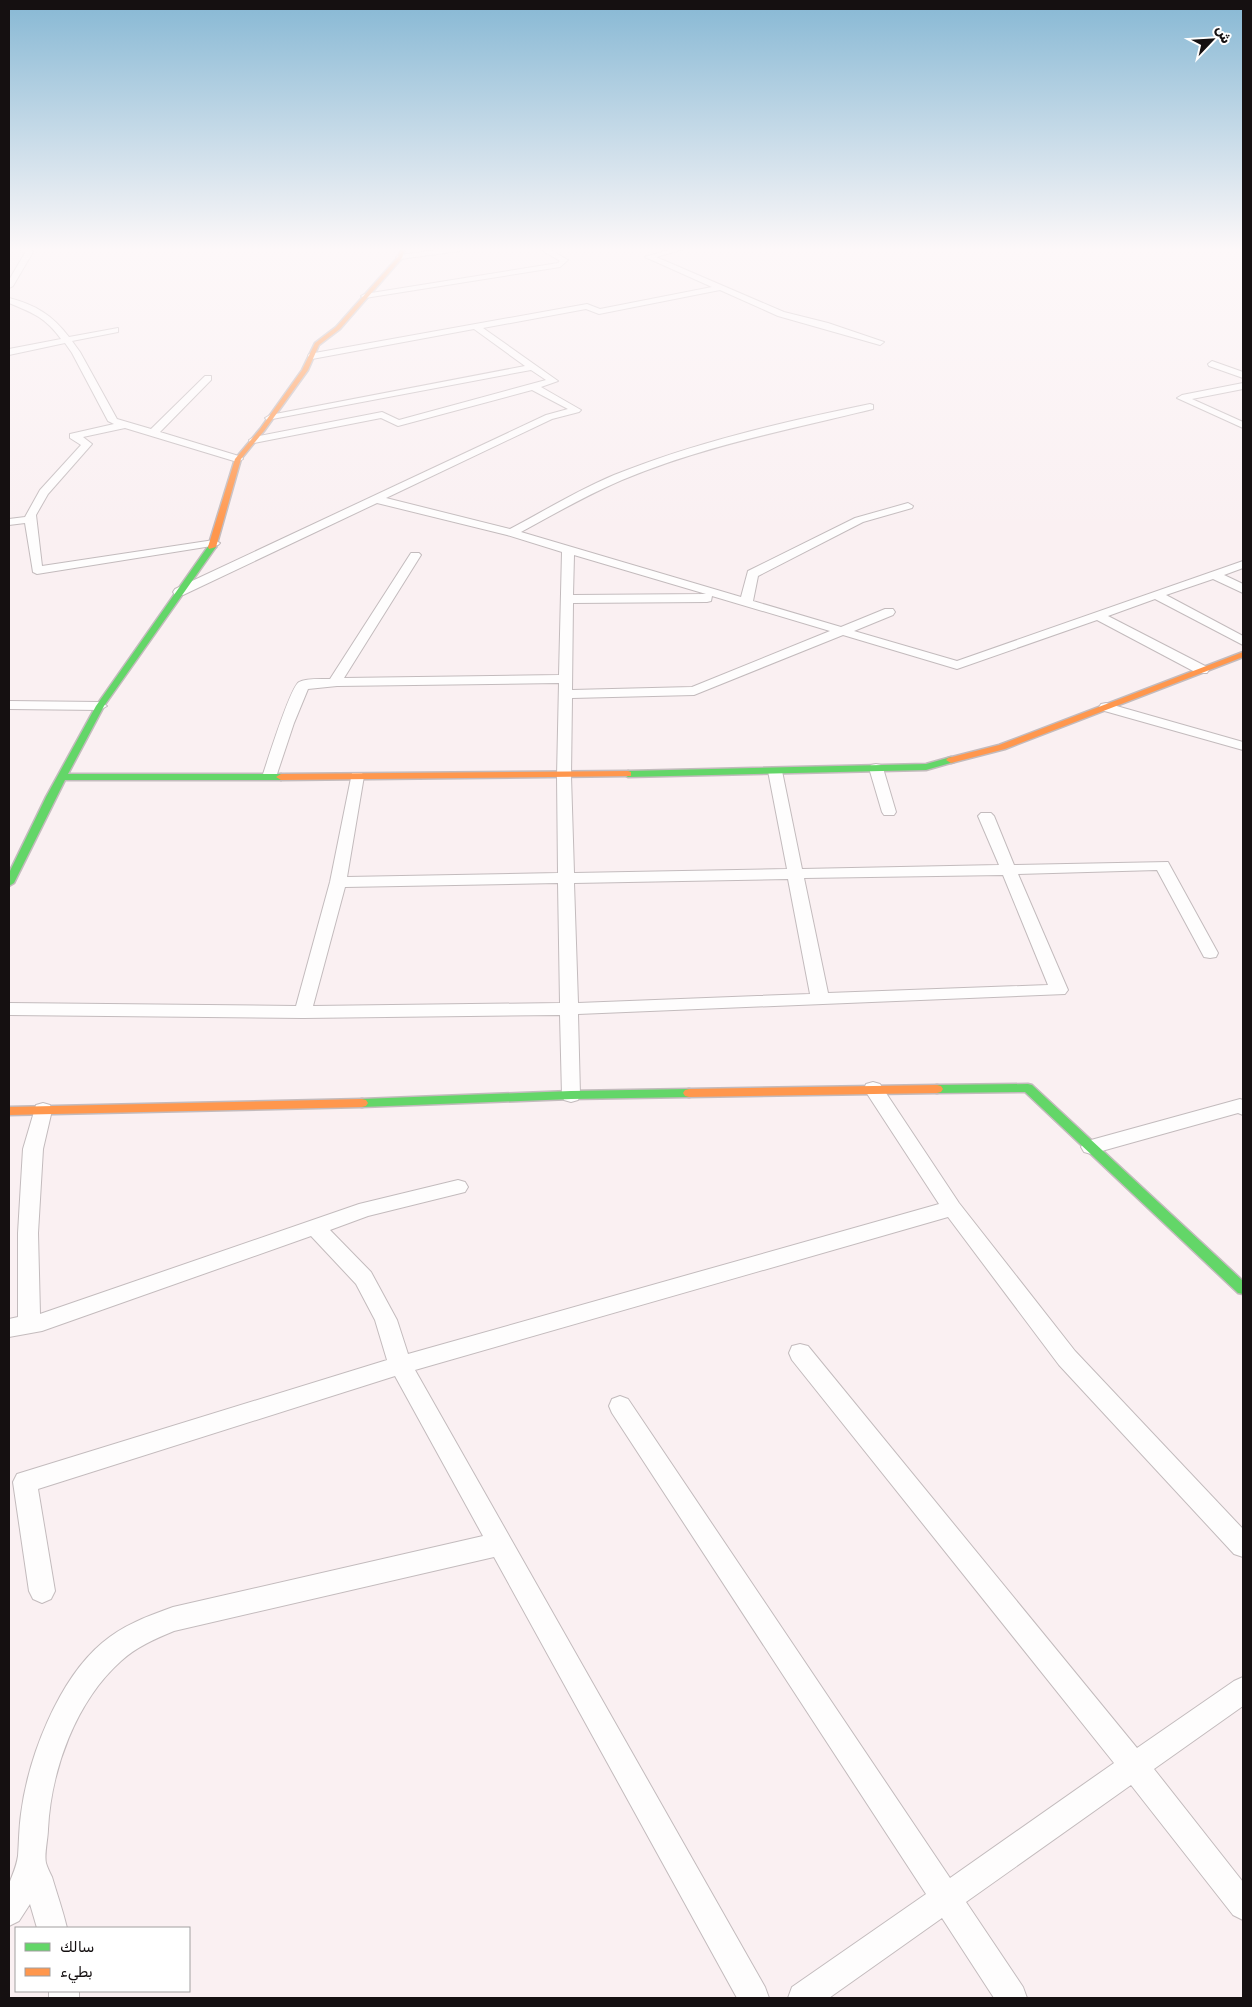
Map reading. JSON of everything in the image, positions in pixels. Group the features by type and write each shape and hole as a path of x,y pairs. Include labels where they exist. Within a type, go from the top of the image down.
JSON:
{"street":[{"path":"9,352 58,343"},
{"path":"68,343 76,352 113,421 238,459"},
{"path":"9,883 62,776 100,706 214,542 238,459 305,370 319,343"},
{"path":"312,356 384,343"},
{"path":"254,440 382,415 398,423 554,381 498,343"},
{"path":"1212,364 1243,374"},
{"path":"270,418 532,367"},
{"path":"153,434 208,378"},
{"path":"1243,386 1182,398 1243,425"},
{"path":"179,592 549,417 576,410 534,387"},
{"path":"511,533 584,493 628,474 687,453 815,418 870,407"},
{"path":"124,425 74,436 88,444 44,492 30,515 37,570 214,542"},
{"path":"375,499 511,533 725,598 958,665 1243,564"},
{"path":"746,604 752,574 859,520 908,506"},
{"path":"9,522 31,519"},
{"path":"568,550 564,776 571,1095"},
{"path":"337,682 337,676 415,555"},
{"path":"1213,574 1243,589"},
{"path":"1156,594 1243,641"},
{"path":"567,599 725,598"},
{"path":"269,777 287,723 303,685 337,682 694,691 890,612"},
{"path":"1097,615 1202,670"},
{"path":"62,776 564,776 926,767 1002,747 1243,654"},
{"path":"9,705 100,706"},
{"path":"1106,707 1243,746"},
{"path":"876,768 889,812"},
{"path":"776,771 820,999"},
{"path":"303,1012 338,882 357,776"},
{"path":"9,1009 303,1012 570,1009 1059,990 986,816"},
{"path":"338,882 567,880 1162,865 1210,953"},
{"path":"9,1110 332,1104 571,1095 1028,1088 1243,1289"},
{"path":"873,1089 952,1208 1067,1358 1243,1546"},
{"path":"1091,1147 1240,1106 1243,1108"},
{"path":"43,1110 33,1149 28,1233 19,1326 42,1322 366,1209 458,1187"},
{"path":"42,1591 25,1482 400,1365 952,1208"},
{"path":"315,1227 364,1278 386,1320 400,1365 754,1998"},
{"path":"800,1353 1134,1766 1243,1905"},
{"path":"620,1406 1012,1998"},
{"path":"9,1911 28,1878 36,1812 54,1740 84,1683 103,1660 130,1638 173,1619 500,1544"},
{"path":"803,1998 1243,1690"},
{"path":"30,1865 37,1876 52,1927"}],"traffic: fast":[{"path":"9,883 51,797 100,706 212,547"},
{"path":"628,774 926,767 951,760"},
{"path":"62,777 281,777"},
{"path":"937,1089 1028,1088 1243,1289"},
{"path":"362,1103 571,1095 689,1093"}],"traffic: slow":[{"path":"212,547 238,459 262,430 305,370 319,343"},
{"path":"951,760 1002,747 1243,654"},
{"path":"281,777 628,774"},
{"path":"689,1093 937,1089"},
{"path":"9,1111 362,1103"}]}
